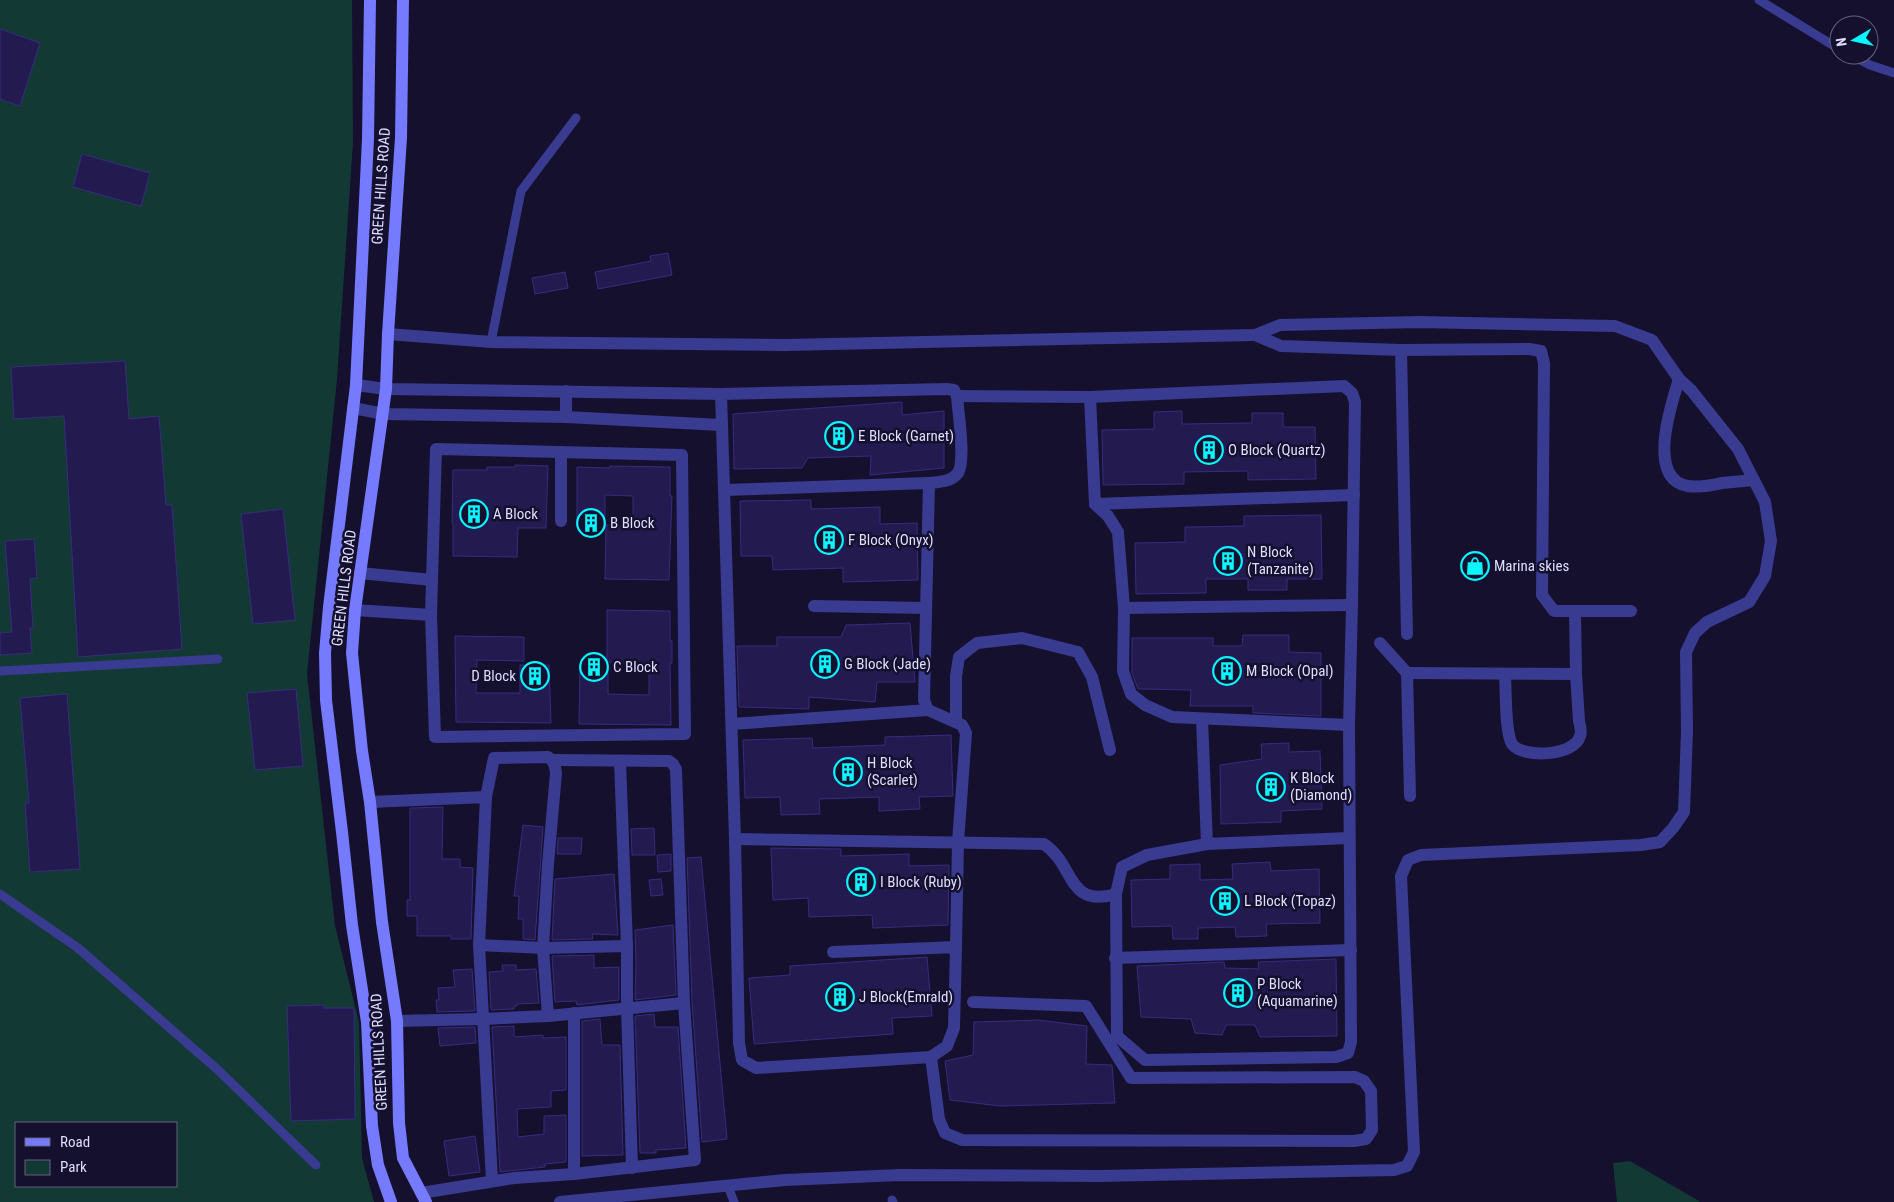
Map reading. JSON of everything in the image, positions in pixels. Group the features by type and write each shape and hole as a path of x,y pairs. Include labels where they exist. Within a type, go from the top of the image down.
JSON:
{"street":[{"name":"GREEN HILLS ROAD","path":"370,0 368,139 356,386 325,653 326,700 352,925 367,1022 372,1126 378,1165 391,1202"},
{"name":"GREEN HILLS ROAD","path":"403,0 401,138 386,389 355,610 352,653 382,922 397,1021 399,1123 403,1158 424,1197"},
{"path":"388,334 491,342 785,344 1255,335 1280,325 1420,322 1615,326 1652,340 1678,379 1691,390 1738,449 1764,502 1771,541 1765,576 1749,602 1707,622 1694,633 1686,652 1688,732 1684,812 1660,842 1641,845 1422,855 1408,860 1401,876 1414,1152 1407,1166 1394,1170 1241,1174 900,1176 785,1180 560,1202"},
{"path":"1255,335 1281,346 1401,350 1541,350 1544,363 1542,595 1554,611 1631,611"},
{"path":"1401,350 1407,634"},
{"path":"1678,379 1665,433 1665,463 1670,476 1676,482 1696,487 1754,480"},
{"path":"356,386 386,389 721,394 947,389 954,390 957,396 962,459 958,473 948,481 724,490"},
{"path":"957,396 1090,396 1344,386 1352,393 1355,402 1348,726 1351,950 1351,1042 1348,1053 1336,1057 1145,1060 1117,1036 1116,894 1122,867 1146,855 1207,844 1349,838"},
{"path":"566,391 566,418"},
{"path":"721,394 732,724 739,1043 742,1060 756,1068 931,1056 947,1046 954,1028 958,842 966,733 962,725 928,710 732,724"},
{"path":"1090,396 1095,504 1108,516 1118,532 1124,608 1123,671 1131,694 1145,705 1172,717 1348,726"},
{"path":"354,408 384,414 566,418 721,425"},
{"path":"436,449 682,455 685,734 436,737 432,580 436,449"},
{"path":"561,453 561,521"},
{"path":"928,710 924,700 929,483"},
{"path":"1095,504 1354,496"},
{"path":"360,573 432,580"},
{"path":"814,606 926,608"},
{"path":"1124,608 1352,606"},
{"path":"355,610 432,615"},
{"path":"1505,675 1508,730 1512,744 1524,752 1562,752 1573,747 1580,736 1576,674 1575,611"},
{"path":"956,722 956,676 959,657 977,643 1022,638 1078,652 1092,676 1110,750"},
{"path":"1380,643 1407,673 1410,796"},
{"path":"1407,673 1576,674"},
{"path":"1202,719 1207,844"},
{"path":"424,1197 492,1180 574,1174 695,1160 684,1003 676,769 673,764 668,762 553,760 548,757 494,758 486,797 478,945 492,1180"},
{"path":"548,1016 543,948 556,773 556,766 553,760"},
{"path":"620,761 627,946 632,1168"},
{"path":"370,802 486,797"},
{"path":"735,839 1044,844 1053,850 1061,860 1075,886 1086,896 1101,898 1116,894"},
{"path":"478,945 543,948 627,946"},
{"path":"833,952 956,946"},
{"path":"1115,958 1351,950"},
{"path":"931,1056 939,1119 945,1133 962,1140 1354,1141 1366,1139 1372,1130 1372,1091 1364,1081 1355,1077 1131,1078 1086,1006 973,1002"},
{"path":"397,1021 548,1016 684,1003"},
{"path":"574,1013 574,1174"}],"lane":[{"path":"1759,0 1829,43"},
{"path":"1870,65 1894,73"},
{"path":"491,342 521,191 576,118"},
{"path":"0,671 218,660"},
{"path":"0,894 78,948 218,1070 316,1165"},
{"path":"728,1186 734,1202"}],"green space":[{"path":"0,0 352,0 353,142 337,379 307,674 335,926 359,1022 362,1158 374,1202 0,1202"},
{"path":"1630,1161 1700,1202 1617,1202 1613,1163"}],"building":[{"path":"0,29 40,43 20,106 0,99"},
{"path":"82,154 150,173 141,206 73,187"},
{"path":"668,253 672,275 598,289 595,272 651,261 650,256"},
{"path":"565,272 568,288 535,294 532,278"},
{"path":"125,361 129,419 159,416 166,505 172,505 182,649 78,657 64,416 14,419 11,367"},
{"name":"E Block (Garnet)","path":"902,402 902,415 944,411 944,468 870,475 871,456 808,458 802,468 734,469 733,414"},
{"name":"O Block (Quartz)","path":"1182,411 1182,424 1252,423 1252,413 1283,413 1283,427 1315,427 1316,479 1248,480 1248,471 1184,472 1184,484 1103,485 1102,430 1154,429 1154,412"},
{"name":"A Block","path":"515,465 548,466 546,528 518,528 517,557 453,556 453,470 487,470 487,467 515,467"},
{"name":"B Block","path":"610,466 670,467 670,496 672,496 669,580 605,579 606,525 633,526 633,496 605,495 605,528 577,527 577,467 610,468"},
{"name":"F Block (Onyx)","path":"811,500 811,509 880,507 880,524 917,523 918,580 843,582 843,568 773,570 772,556 741,556 740,501"},
{"path":"283,509 295,620 253,624 241,514"},
{"name":"N Block (Tanzanite)","path":"1321,515 1322,579 1287,579 1287,590 1248,590 1248,579 1206,579 1206,593 1136,594 1135,543 1185,542 1185,527 1244,526 1244,516"},
{"path":"34,539 37,578 30,579 33,628 30,628 32,653 0,655 0,633 12,632 5,541"},
{"name":"C Block","path":"607,610 670,611 670,641 672,641 672,663 670,663 671,725 579,724 580,665 608,665 608,694 649,695 649,669 638,669 638,663 607,662"},
{"name":"G Block (Jade)","path":"910,623 915,682 877,682 875,702 809,697 809,709 739,707 737,646 777,646 777,637 841,637 846,625"},
{"name":"M Block (Opal)","path":"1243,635 1289,635 1289,652 1321,653 1321,716 1253,713 1253,706 1190,706 1191,690 1138,689 1132,673 1132,638 1213,638 1213,646 1242,646"},
{"name":"D Block","path":"455,636 524,637 524,661 477,660 476,693 520,693 520,665 549,665 551,723 456,722"},
{"path":"296,689 303,766 255,770 247,693"},
{"path":"67,694 80,869 30,872 25,803 29,803 20,698"},
{"name":"H Block (Scarlet)","path":"951,735 953,796 919,797 920,809 879,811 879,797 819,799 820,814 781,815 780,797 745,798 743,740 812,738 813,748 885,745 885,737"},
{"name":"K Block (Diamond)","path":"1289,743 1289,752 1320,751 1322,809 1281,811 1281,822 1221,824 1220,765 1262,759 1261,744"},
{"path":"443,807 442,859 460,859 460,867 473,868 471,939 451,939 451,936 417,936 417,916 407,916 407,900 410,900 410,808"},
{"path":"523,825 543,827 535,940 523,939 523,919 518,919 519,896 514,896"},
{"path":"654,828 655,855 632,855 631,829"},
{"path":"558,838 582,838 581,854 557,854"},
{"name":"I Block (Ruby)","path":"771,848 841,849 841,856 909,854 909,866 949,865 948,925 873,928 872,915 809,917 808,898 773,900"},
{"path":"671,854 671,871 658,872 657,855"},
{"path":"701,857 727,1139 702,1142 692,1002 687,858"},
{"name":"L Block (Topaz)","path":"1270,862 1271,871 1319,869 1320,923 1266,924 1267,936 1236,937 1235,927 1198,928 1198,939 1173,939 1172,926 1132,927 1131,880 1170,879 1170,865 1200,864 1200,880 1233,879 1232,864"},
{"path":"614,874 618,935 592,934 593,939 552,940 555,879"},
{"path":"661,879 663,895 651,896 649,880"},
{"path":"673,925 676,995 635,1000 635,930"},
{"path":"594,955 594,968 619,967 619,1000 577,1005 576,1001 555,1002 552,956"},
{"name":"J Block(Emrald)","path":"927,957 932,1016 892,1018 893,1034 754,1044 749,978 790,975 790,966"},
{"name":"P Block (Aquamarine)","path":"1336,959 1337,1036 1260,1037 1255,1025 1226,1025 1222,1035 1195,1033 1191,1019 1141,1017 1137,966 1224,962 1225,968 1259,969 1258,962"},
{"path":"502,965 516,965 516,970 536,969 539,1003 517,1004 517,1006 514,1006 514,1009 491,1010 489,972 503,971"},
{"path":"472,969 475,1011 437,1012 438,988 455,987 453,970"},
{"path":"324,1005 324,1008 354,1008 355,1119 291,1121 287,1006"},
{"path":"654,1014 655,1027 678,1027 686,1148 656,1150 656,1153 640,1153 635,1016"},
{"path":"600,1019 602,1045 620,1045 623,1155 582,1156 582,1021"},
{"path":"1038,1020 1087,1026 1086,1064 1112,1065 1115,1103 1000,1106 950,1100 945,1061 973,1055 974,1022"},
{"path":"514,1026 514,1037 543,1035 543,1038 566,1037 566,1090 551,1091 551,1107 517,1109 518,1137 544,1134 544,1116 566,1115 566,1162 545,1164 545,1167 500,1172 492,1027"},
{"path":"475,1027 476,1043 440,1046 438,1028"},
{"path":"475,1136 480,1172 449,1176 444,1141"}],"place":[{"name":"E Block (Garnet)","path":"839,436"},
{"name":"O Block (Quartz)","path":"1209,450"},
{"name":"A Block","path":"474,514"},
{"name":"B Block","path":"591,523"},
{"name":"F Block (Onyx)","path":"829,540"},
{"name":"N Block (Tanzanite)","path":"1228,561"},
{"name":"Marina skies","path":"1475,566"},
{"name":"G Block (Jade)","path":"825,664"},
{"name":"C Block","path":"594,667"},
{"name":"M Block (Opal)","path":"1227,671"},
{"name":"D Block","path":"535,676"},
{"name":"H Block (Scarlet)","path":"848,772"},
{"name":"K Block (Diamond)","path":"1271,787"},
{"name":"I Block (Ruby)","path":"861,882"},
{"name":"L Block (Topaz)","path":"1225,901"},
{"name":"P Block (Aquamarine)","path":"1238,993"},
{"name":"J Block(Emrald)","path":"840,997"}]}
